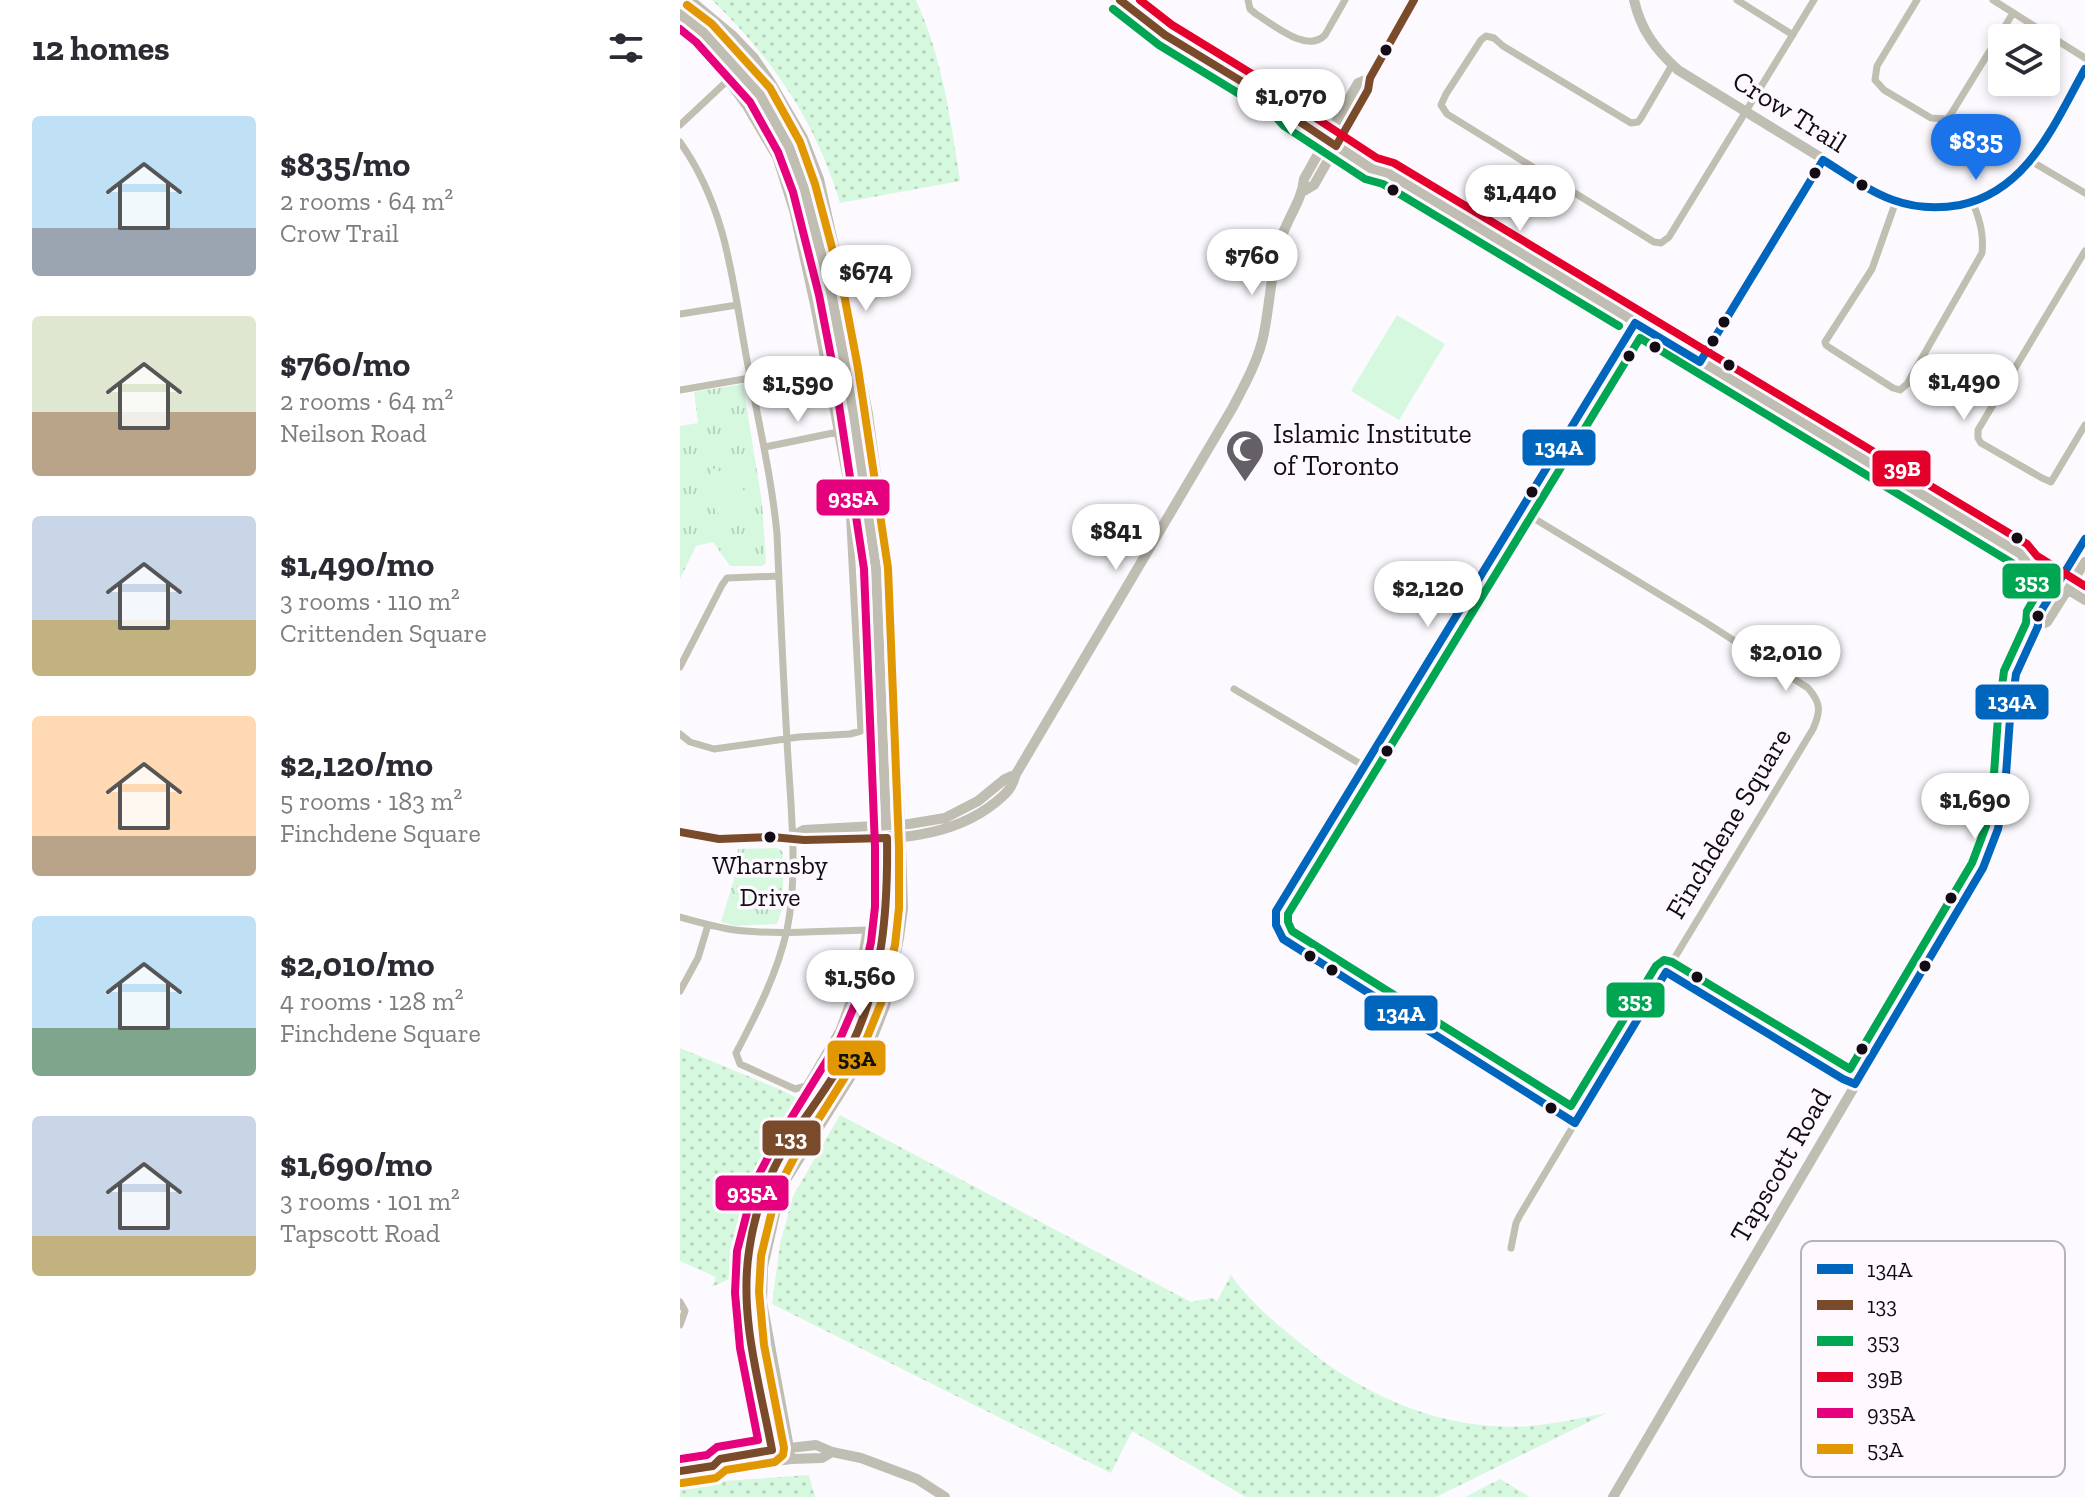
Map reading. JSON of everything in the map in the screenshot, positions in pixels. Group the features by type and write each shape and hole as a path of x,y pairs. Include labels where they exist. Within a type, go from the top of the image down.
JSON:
{"street":[{"path":"690,0 754,58 803,138 819,179 868,414 888,566 903,908 895,966 885,1006 868,1049 787,1178 763,1267 762,1302 790,1454"},
{"path":"1120,0 1165,35 1282,106 1291,116 1372,169 1388,173 2021,554 2028,565 2075,580 2085,587"},
{"path":"1248,0 1250,9 1256,14 1301,41 1312,43 1325,35 1345,0"},
{"path":"1302,192 1314,185 1414,0"},
{"name":"Crow Trail","path":"1634,0 1646,35 1672,65 1877,192 1896,201 1941,208 1973,203 2007,184 2031,161 2085,69"},
{"path":"1737,0 1793,35"},
{"path":"1672,65 1641,118 1631,123 1494,38 1486,36 1441,105 1447,114 1654,242 1661,243 1669,237 1814,0"},
{"path":"1917,0 1877,66 1875,80 1890,94 1939,120 1947,119 1951,114 2013,13"},
{"path":"1993,0 2085,58"},
{"path":"680,14 704,33 760,95 789,147 804,188 831,292 855,421 876,568 887,838 887,908 883,944 870,999 851,1045 766,1186 749,1254 747,1292 752,1347 775,1462"},
{"path":"680,832 719,839 910,837 955,826 986,810 1012,789 1016,774 1250,376 1263,337 1279,243 1302,192 1304,179 1358,83 1370,78"},
{"path":"680,125 727,81 776,158 793,212 848,488 861,731 714,749 690,742 680,734"},
{"path":"1282,106 1299,108 1379,157 1388,173"},
{"path":"789,147 803,138"},
{"path":"680,142 705,183 717,213 729,260 765,447 774,505 779,576 791,837 791,907 787,931 779,962 736,1053 740,1064 795,1089 806,1086 839,1030 859,975 866,930 787,931 737,930 680,917"},
{"path":"1700,362 1823,160"},
{"path":"2031,161 2085,193"},
{"path":"1896,201 1872,269 1825,342 1897,390 1907,384 1979,260 1984,239 1973,203"},
{"path":"2085,251 1978,430 1978,438 1981,443 2051,482 2085,425"},
{"path":"680,314 737,305"},
{"path":"1511,1248 1520,1215 1575,1123 1283,939 1276,925 1276,910 1635,323"},
{"path":"680,390 750,378"},
{"path":"765,447 838,432"},
{"name":"Finchdene Square","path":"1520,510 1808,688 1818,704 1819,716 1813,729 1575,1123"},
{"name":"Tapscott Road","path":"1613,1497 1983,868 1998,829 2005,789 2016,674 2038,626 2038,616 2085,539"},
{"name":"Tapscott Road","path":"2038,626 2047,622 2085,562"},
{"path":"680,667 727,578 779,576"},
{"path":"2061,578 2068,590 2085,600"},
{"path":"880,687 892,687"},
{"path":"1234,689 1364,766"},
{"path":"791,837 804,830 886,826 945,818 978,801 1016,774"},
{"path":"680,991 698,958 708,925"},
{"path":"1666,972 1855,1084"},
{"path":"680,1302 685,1311 680,1325"},
{"path":"680,1471 775,1462 816,1445 917,1479 945,1497"},
{"path":"713,1466 720,1459 772,1450 790,1454"}],"green space":[{"path":"712,0 916,0 939,66 960,181 840,203 818,145 790,93 754,45"},
{"path":"1397,315 1445,344 1399,420 1351,391"},
{"path":"743,384 762,503 766,563 762,566 730,566 713,542 696,546 680,579 680,426 698,423 694,392"},
{"path":"711,467 730,477 746,493 741,507 743,510 736,522 728,513 722,518 712,506 716,501 708,489"},
{"path":"777,848 783,854 783,880 782,907 777,924 735,926 721,922 734,879 738,849"},
{"path":"680,1048 803,1101 764,1164 750,1200 731,1278 712,1287 716,1277 680,1261"},
{"path":"840,1115 1191,1302 1212,1298 1217,1301 1231,1275 1263,1312 1324,1362 1406,1407 1466,1423 1497,1426 1539,1425 1607,1413 1436,1497 1246,1497 1132,1431 1111,1473 772,1304 780,1244 793,1196"},
{"path":"809,1475 815,1497 680,1497 680,1484"},
{"path":"1500,1479 1530,1497 1465,1497"}],"transit line":[{"name":"133","path":"1120,0 1165,35 1282,106 1291,116 1336,146"},
{"name":"39B","path":"1140,0 1172,25 1288,96 1299,107 1377,158 1394,163 2027,544 2037,556 2085,586"},
{"name":"133","path":"1336,146 1414,0"},
{"name":"53A","path":"682,1483 716,1478 726,1470 775,1462 783,1455 764,1345 759,1292 761,1256 777,1190 862,1050 881,1003 895,945 899,908 888,568 843,289 815,184 800,142 770,88 712,24 687,5"},
{"name":"353","path":"1113,9 1159,45 1274,115 1284,126 1365,179 1383,184 1619,326"},
{"name":"935A","path":"680,29 696,42 750,102 778,152 793,192 819,295 864,569 875,847 875,907 859,995 840,1039 755,1182 737,1251 735,1293 740,1348 758,1440 717,1447 707,1455 680,1459"},
{"name":"134A","path":"1823,160 1875,192 1910,205 1951,206 1984,197 2004,186 2036,152 2085,69"},
{"name":"134A","path":"1700,362 1823,160"},
{"name":"134A","path":"1635,323 1700,362"},
{"name":"134A","path":"1575,1123 1283,939 1276,925 1276,911 1635,323"},
{"name":"353","path":"1640,338 2012,563 2020,574 2041,587 2027,611 2026,623 2004,671 1993,788 1986,826 1972,863 1850,1069 1664,960 1656,966 1571,1106 1292,931 1288,914 1640,338"},
{"name":"134A","path":"1855,1084 1983,868 1998,829 2005,789 2016,674 2038,626 2038,616 2085,539"},
{"name":"133","path":"680,832 719,839 887,838"},
{"name":"133","path":"772,1450 749,1326 747,1276 751,1238 762,1198 778,1160 836,1072 862,1021 881,944 887,838"},
{"name":"134A","path":"1666,972 1855,1084"},
{"name":"134A","path":"1575,1123 1666,972"},
{"name":"133","path":"680,1471 713,1466 720,1459 772,1450"}],"place":[{"name":"Islamic Institute of Toronto","path":"1245,483"},
{"name":"Wharnsby Drive","path":"770,837"}]}
